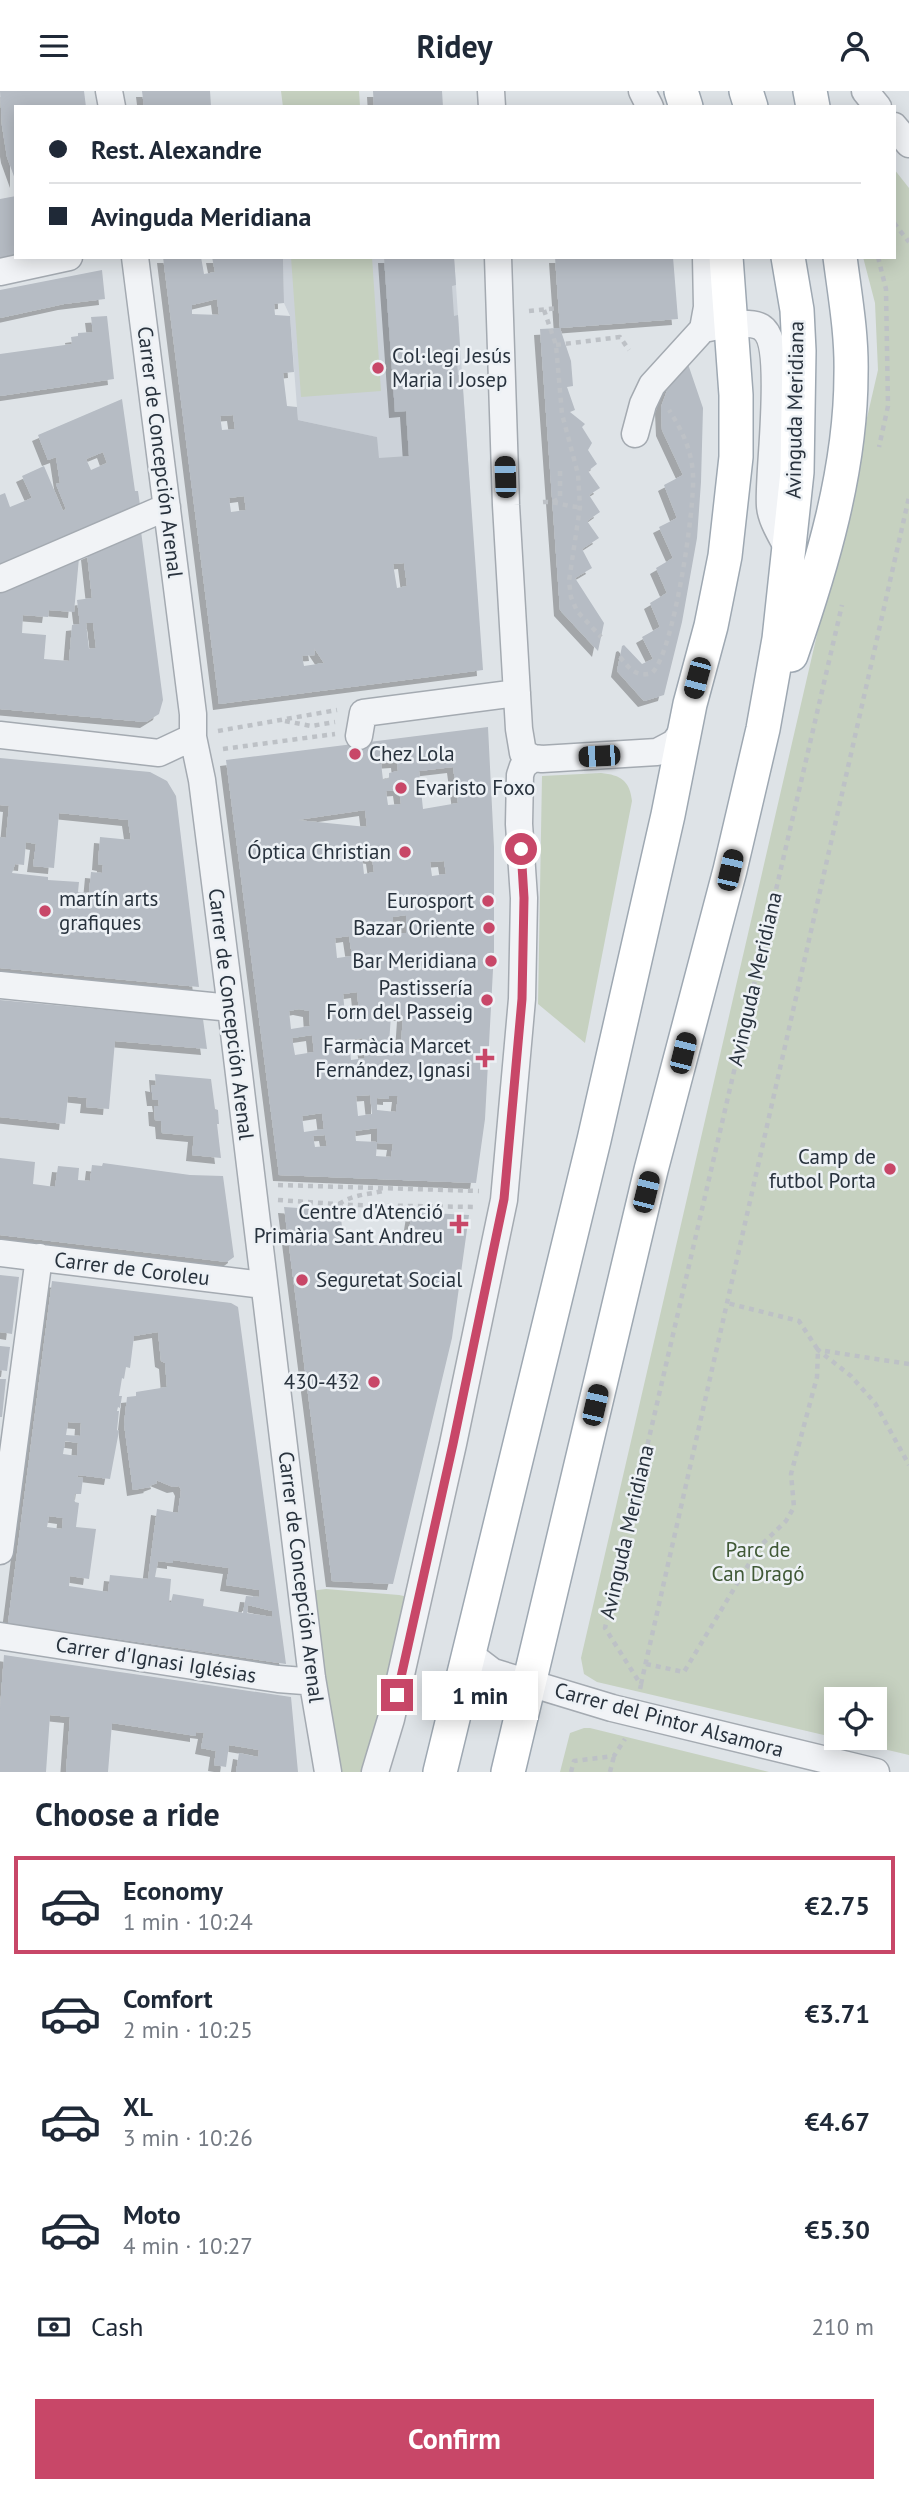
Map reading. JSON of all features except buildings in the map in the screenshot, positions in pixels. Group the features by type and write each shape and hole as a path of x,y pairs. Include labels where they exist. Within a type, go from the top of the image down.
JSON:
{"main road":[{"path":"440,1772 594,1140 711,626 722,567 736,457 736,395 717,327 726,259"},
{"name":"Avinguda Meridiana","path":"508,1772 648,1182 730,870 763,729 779,639 797,472 799,351 797,310 788,259"},
{"name":"Avinguda Meridiana","path":"763,729 805,614 833,509 844,455 852,372 840,259"}],"street":[{"path":"865,91 876,105"},
{"path":"896,128 909,144"},
{"path":"0,272 60,259"},
{"name":"Carrer de Concepción Arenal","path":"135,259 193,714 193,737 202,780 231,1008 312,1678 327,1772"},
{"path":"498,259 506,505 523,753 533,758 657,752 674,743 686,727"},
{"path":"706,259 707,307 717,327"},
{"path":"635,434 643,404 652,385 717,327 754,324 762,327 769,334 772,344 775,386 770,509 789,551"},
{"path":"0,579 167,507"},
{"path":"359,736 363,713 517,693"},
{"path":"0,735 159,753 193,737"},
{"path":"375,1772 391,1719 453,1444 504,1199 522,999 524,898 519,824 520,775 523,766 533,758"},
{"path":"0,985 231,1008"},
{"name":"Carrer de Coroleu","path":"0,1253 264,1285"},
{"path":"0,1551 39,1257"},
{"name":"Carrer d'Ignasi Iglésias","path":"0,1636 278,1679 304,1681 312,1678"},
{"name":"Carrer del Pintor Alsamora","path":"468,1653 492,1672 612,1708 876,1772"}],"path":[{"path":"896,226 909,242"},
{"path":"876,460 888,406 886,289 878,259"},
{"path":"529,311 559,308"},
{"path":"544,310 556,345 562,414 578,474 580,507 569,582 571,597 577,611 601,637"},
{"path":"556,345 620,337 629,350"},
{"path":"620,657 633,671 639,674 652,673 661,661 671,629 690,519 693,475 686,440 668,408"},
{"path":"553,502 560,498 560,468"},
{"path":"818,1350 817,1377 791,1474 794,1507 786,1521 759,1547 684,1672 646,1664 909,497"},
{"path":"543,502 580,507"},
{"name":"Avinguda Meridiana","path":"646,1664 640,1687 605,1628 844,594"},
{"path":"193,737 345,709"},
{"path":"280,721 311,726 337,722"},
{"path":"270,1185 485,1192"},
{"path":"338,1204 352,1195 364,1196 391,1189"},
{"path":"272,1199 338,1204 484,1207"},
{"path":"727,1303 799,1321 818,1350 851,1376 875,1403 909,1465"},
{"path":"818,1350 909,1364"},
{"path":"610,1772 614,1756 625,1739"},
{"path":"571,1772 574,1761 614,1756"}],"shaded area":[{"name":"Col·legi Jesús Maria i Josep","path":"283,259 454,259 470,490 384,500 376,437 298,420 290,316 284,303"}],"green space":[{"path":"281,91 359,91 360,105 283,105"},
{"name":"Parc de Can Dragó","path":"896,172 909,188 909,1755 887,1750 887,1687 824,1687 824,1735 597,1682 584,1674 581,1658 878,370 875,303 864,259 896,259"},
{"path":"291,259 372,259 381,391 301,397"},
{"path":"601,773 623,780 629,788 632,801 585,1043 538,1004 542,776"},
{"path":"326,1589 418,1599 375,1772 328,1772 302,1592"},
{"path":"584,1728 769,1772 560,1772 570,1733"}],"place":[{"name":"Col·legi Jesús Maria i Josep","path":"378,368"},
{"name":"Chez Lola","path":"355,754"},
{"name":"Evaristo Foxo","path":"401,788"},
{"name":"Óptica Christian","path":"405,852"},
{"name":"Eurosport","path":"488,901"},
{"name":"martín arts grafiques","path":"45,911"},
{"name":"Bazar Oriente","path":"489,928"},
{"name":"Bar Meridiana","path":"491,961"},
{"name":"Pastissería Forn del Passeig","path":"487,1000"},
{"name":"Farmàcia Marcet Fernández, Ignasi","path":"485,1058"},
{"name":"Camp de futbol Porta","path":"890,1169"},
{"name":"Centre d'Atenció Primària Sant Andreu","path":"459,1224"},
{"name":"Seguretat Social","path":"302,1280"},
{"name":"430-432","path":"374,1382"}],"route":[{"path":"397,1695 504,1199 522,999 524,898 521,849"}]}
